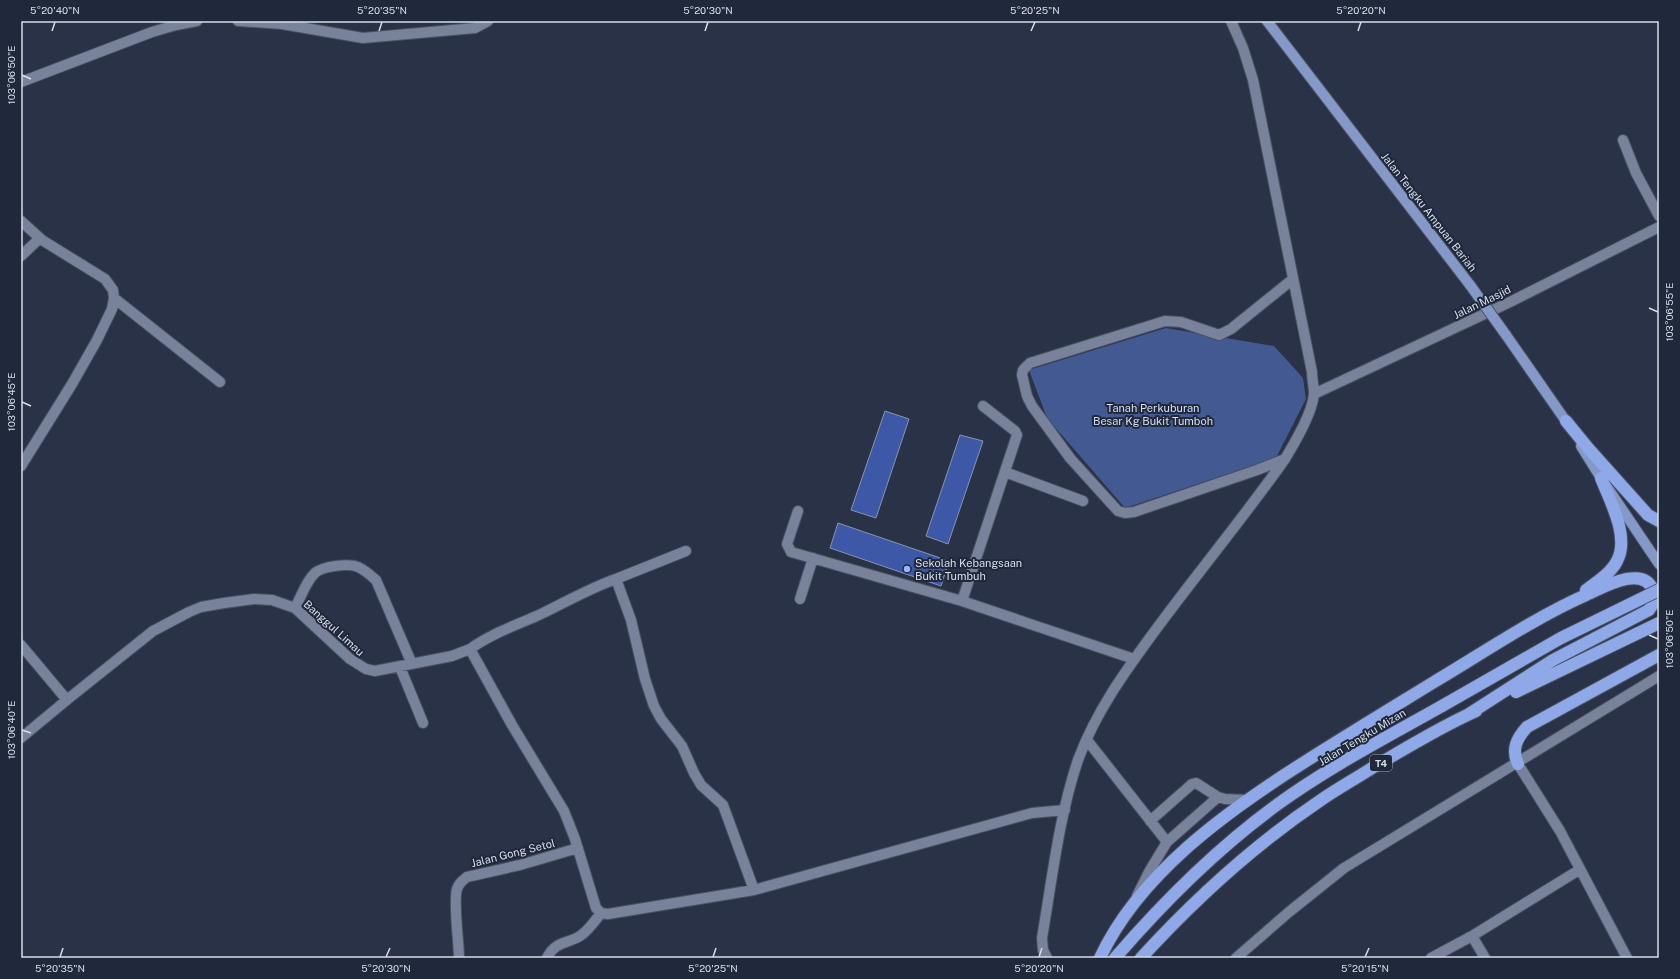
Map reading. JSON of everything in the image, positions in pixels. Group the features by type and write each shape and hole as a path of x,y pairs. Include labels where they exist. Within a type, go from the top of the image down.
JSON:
{"highway":[{"path":"1566,421 1648,515 1659,522"},
{"path":"1569,603 1612,569 1618,561 1621,550 1622,542 1618,523 1601,478"},
{"path":"1100,958 1105,947 1134,903 1167,866 1200,835 1270,784 1372,720 1569,603 1622,579 1628,578 1644,581 1652,588 1655,596 1653,604 1649,610 1553,660 1469,714"},
{"name":"Jalan Tengku Mizan","path":"1115,958 1143,925 1186,880 1229,842 1279,803 1347,760 1561,638 1659,590"},
{"name":"T4","path":"1141,958 1170,926 1202,895 1260,845 1327,796 1397,753 1469,714 1659,623"},
{"path":"1518,764 1515,759 1515,747 1518,736 1527,727 1659,655"}],"main road":[{"name":"Jalan Tengku Ampuan Bariah","path":"1267,21 1470,285 1566,421 1601,478 1659,564"}],"street":[{"path":"21,82 152,32 197,21"},
{"path":"238,21 282,24 363,38 475,28 488,21"},
{"path":"1047,958 1043,950 1042,938 1065,810 1078,760 1087,740 1109,695 1134,659 1285,459 1304,424 1314,394 1312,372 1253,80 1243,48 1231,21"},
{"path":"1622,140 1636,173 1659,216"},
{"path":"21,220 40,238 105,279 113,290 114,298 112,309 97,340 72,384 21,466"},
{"name":"Jalan Masjid","path":"1314,394 1510,302 1659,228"},
{"path":"21,256 40,238"},
{"path":"1285,459 1134,512 1124,513 1118,511 1070,458 1027,396 1022,375 1023,370 1030,363 1166,321 1181,322 1219,335 1231,329 1293,279"},
{"path":"114,298 220,382"},
{"path":"962,601 1016,435 1015,431 983,406"},
{"path":"1005,472 1083,501"},
{"path":"798,511 787,544 791,552 962,601 1134,659"},
{"name":"Banggul Limau","path":"21,738 153,631 189,612 201,608 254,599 272,600 295,608 350,659 360,666 375,672 459,654 496,633 542,614 598,585 686,551"},
{"path":"800,599 813,558"},
{"path":"295,608 308,582 322,568 351,565 358,567 366,571 376,580 412,664"},
{"path":"616,579 631,620 654,706 682,746 701,785 723,806 754,890"},
{"path":"21,645 66,700"},
{"path":"470,649 512,725 564,811 572,828 596,908 602,913 608,914 754,890 1032,813 1065,810"},
{"path":"400,667 423,722"},
{"path":"1236,958 1289,912 1344,868 1518,764 1659,676"},
{"path":"1087,740 1167,842"},
{"path":"1518,764 1560,831 1579,870 1627,958"},
{"path":"1150,821 1192,784 1196,783 1218,797 1225,799 1248,800"},
{"path":"1134,903 1150,870 1167,842 1218,797"},
{"name":"Jalan Gong Setol","path":"459,958 456,900 460,882 467,877 520,865 578,848"},
{"path":"1431,958 1472,936 1579,870"},
{"path":"547,958 550,952 563,942 579,937 584,933 602,913"},
{"path":"1472,936 1485,958"}],"green space":[{"name":"Tanah Perkuburan Besar Kg Bukit Tumboh","path":"1166,328 1274,346 1303,378 1306,399 1276,458 1125,508 1047,418 1029,370"}],"building":[{"path":"885,411 909,419 876,518 851,510"},
{"path":"960,435 983,441 948,544 926,536"},
{"path":"838,523 949,561 941,586 830,548"}],"place":[{"name":"Sekolah Kebangsaan Bukit Tumbuh","path":"907,569"}]}
